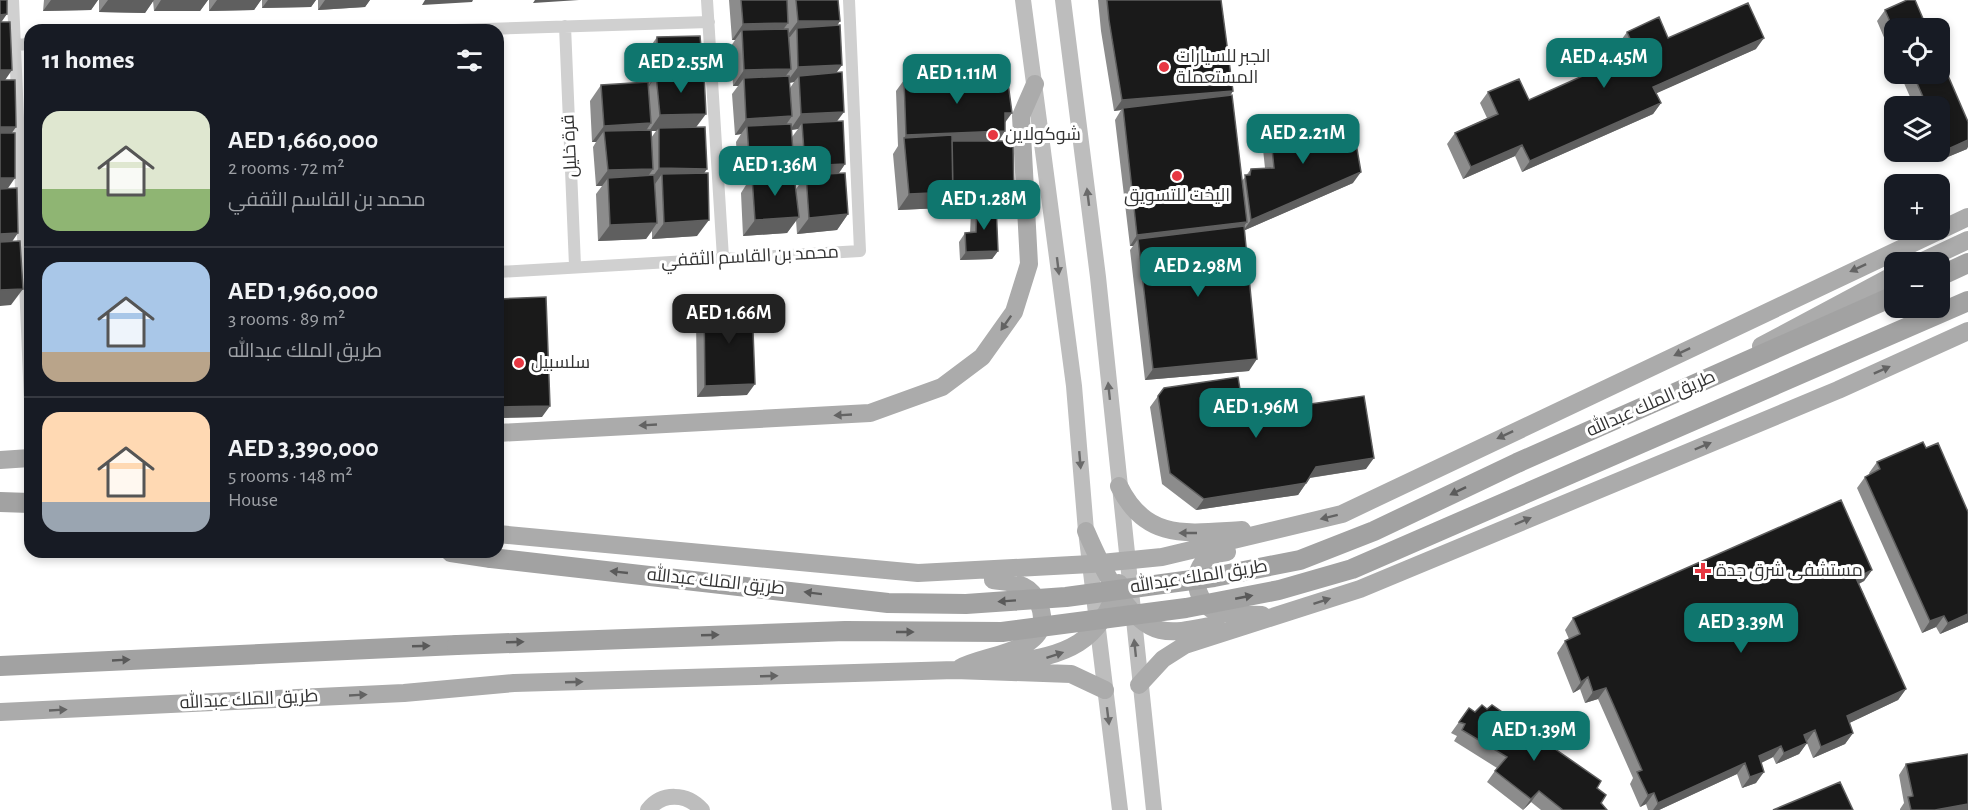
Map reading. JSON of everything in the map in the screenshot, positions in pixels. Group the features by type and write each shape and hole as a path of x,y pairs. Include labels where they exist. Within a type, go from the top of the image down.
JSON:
{"highway":[{"path":"1950,271 1968,263"},
{"name":"طريق الملك عبدالله","path":"491,558 888,603 966,604 1077,596 1214,577 1300,560 1374,531 1516,463 1884,300"},
{"path":"0,666 457,645 845,631 1002,632 1186,608 1279,590 1352,569 1968,301"}],"main road":[{"path":"1023,0 1074,386 1086,531 1096,564 1098,627 1120,810"},
{"path":"1063,0 1098,277 1131,611 1154,810"},
{"path":"504,433 870,413 942,387 982,357 1014,312 1029,264 1021,117 1035,84"},
{"path":"504,535 864,570 965,573 1162,557 1342,514 1968,217"},
{"path":"1942,252 1968,240"},
{"path":"1664,399 1884,280"},
{"path":"1139,685 1163,659 1185,645 1360,589 1838,390 1968,331"},
{"path":"0,460 24,458"},
{"path":"1119,486 1138,514 1166,530 1184,533 1288,527"},
{"path":"1279,615 1217,612 1201,599 1197,579 1202,565 1213,555 1262,544 1288,527"},
{"path":"955,670 1055,655 1078,644 1098,627 1110,610 1126,560"},
{"path":"1096,564 1131,611 1152,627 1173,631 1279,615"},
{"path":"955,670 985,657 1026,645 1037,633 1041,617 1033,594 1021,584 965,573"},
{"name":"طريق الملك عبدالله","path":"0,712 404,693 514,683 955,670 1071,674 1105,690"},
{"path":"648,810 658,801 675,796 692,801 702,810"}],"street":[{"path":"13,0 24,220"},
{"path":"707,0 723,258"},
{"name":"محمد بن القاسم الثقفي","path":"504,272 860,251 849,0"},
{"path":"504,28 709,22"},
{"name":"قرة خليل","path":"565,26 575,266"},
{"path":"15,45 24,44"}],"building":[{"path":"0,0 7,0 7,14 0,15"},
{"path":"741,0 787,0 788,23 743,24"},
{"path":"796,0 838,0 840,21 798,21"},
{"name":"الجبر للسيارات المستعملة","path":"1107,0 1221,0 1233,91 1122,100"},
{"path":"1907,0 1915,0 1923,18 1888,18 1885,10"},
{"path":"1748,3 1764,38 1653,87 1661,103 1530,161 1522,145 1471,167 1455,133 1498,114 1488,92 1519,79 1529,100 1636,52 1627,32 1659,17 1668,38"},
{"path":"0,22 10,22 12,70 0,70"},
{"path":"840,25 842,65 798,67 797,28"},
{"path":"788,29 791,69 744,70 742,30"},
{"path":"700,36 703,70 658,72 657,37"},
{"path":"842,72 844,112 801,114 799,76"},
{"path":"704,74 706,114 660,115 656,75"},
{"path":"1007,75 1012,113 1005,113 1005,131 906,135 904,80"},
{"path":"789,76 792,116 746,119 744,78"},
{"path":"0,80 15,80 16,127 0,127"},
{"path":"1950,80 1968,122 1968,140 1950,148 1950,96 1923,96 1917,84 1950,84"},
{"path":"648,82 651,123 604,126 601,85"},
{"name":"اليخت للتسويق","path":"1232,95 1247,222 1137,235 1123,108"},
{"path":"1352,120 1361,172 1251,220 1245,175 1250,175 1251,169 1274,168 1270,129"},
{"path":"843,121 845,164 805,166 802,123"},
{"path":"791,124 794,166 750,169 747,126"},
{"path":"705,127 707,169 659,168 659,128"},
{"path":"651,130 653,169 608,170 604,131"},
{"path":"0,133 15,133 15,178 0,178"},
{"path":"952,135 953,192 909,194 904,138"},
{"path":"952,141 1013,141 1014,198 953,199"},
{"path":"708,173 709,220 664,223 662,174"},
{"path":"845,173 848,214 809,218 806,175"},
{"path":"654,175 657,223 610,225 608,178"},
{"path":"794,175 799,217 755,220 752,177"},
{"path":"17,188 18,233 0,234 0,189"},
{"path":"977,204 996,204 998,251 966,252 965,233 976,232"},
{"path":"1244,226 1257,359 1153,369 1138,239"},
{"path":"20,241 23,289 0,290 0,242"},
{"name":"سلسبيل","path":"546,297 550,406 504,407 504,299"},
{"path":"752,304 755,384 705,386 704,306"},
{"path":"1238,377 1244,414 1364,396 1374,458 1316,467 1306,483 1204,499 1170,473 1158,396 1164,388"},
{"path":"1923,442 1926,448 1938,443 1968,512 1968,614 1948,623 1944,616 1930,621 1865,477 1880,469 1877,462"},
{"path":"1841,500 1872,570 1856,578 1906,689 1847,716 1853,733 1821,747 1815,730 1804,735 1807,743 1784,753 1781,746 1759,756 1764,772 1750,777 1745,763 1658,803 1654,793 1648,795 1637,772 1642,770 1606,688 1593,692 1588,677 1581,682 1565,641 1580,634 1573,618"},
{"path":"1482,705 1487,709 1492,705 1601,781 1597,788 1606,795 1601,803 1607,810 1563,810 1539,791 1531,799 1495,771 1507,757 1462,730 1465,724 1459,722 1469,708 1475,712"},
{"path":"1968,754 1968,804 1935,810 1911,810 1908,797 1913,796 1906,764"},
{"path":"1840,782 1853,810 1773,810"}],"place":[{"name":"الجبر للسيارات المستعملة","path":"1164,67"},
{"name":"شوكولاين","path":"993,135"},
{"name":"اليخت للتسويق","path":"1177,176"},
{"name":"سلسبيل","path":"519,363"},
{"name":"مستشفى شرق جدة","path":"1703,571"}]}
